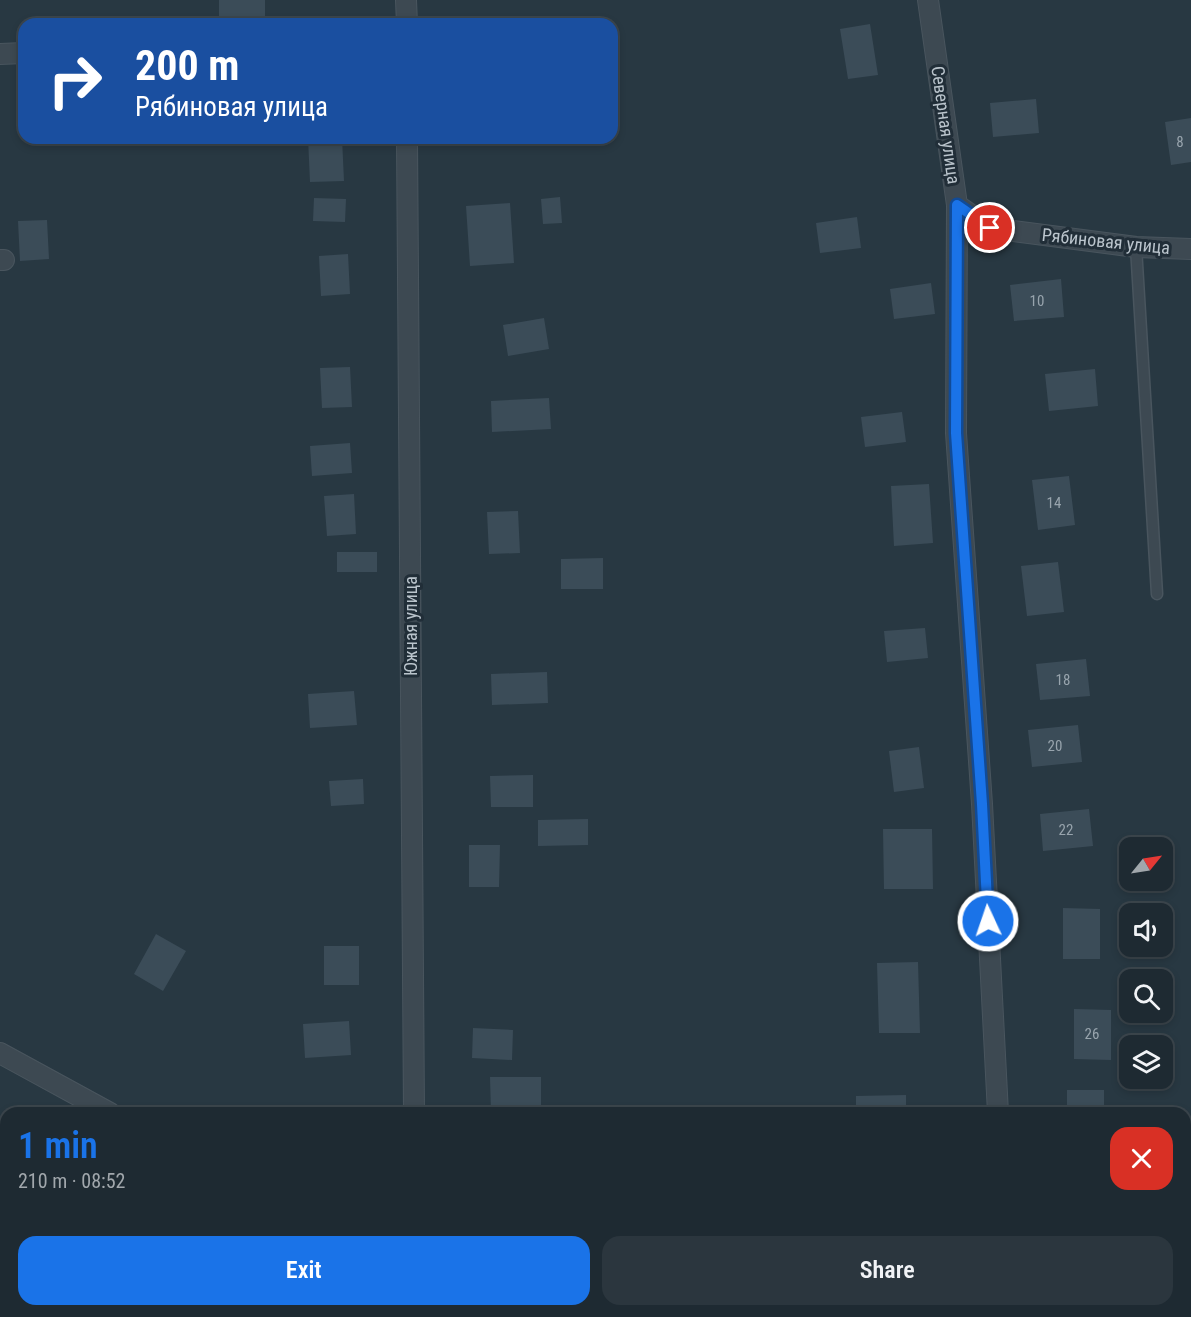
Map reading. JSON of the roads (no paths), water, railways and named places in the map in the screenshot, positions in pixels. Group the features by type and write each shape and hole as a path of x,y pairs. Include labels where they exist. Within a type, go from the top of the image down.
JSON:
{"street":[{"path":"406,0 406,18"},
{"name":"Северная улица","path":"928,0 957,205 956,433 982,804 998,1107"},
{"path":"0,54 18,53"},
{"name":"Южная улица","path":"407,144 414,1107"},
{"name":"Рябиновая улица","path":"957,205 990,228 1136,247 1191,249"},
{"path":"0,1053 99,1107"}],"lane":[{"path":"1136,247 1157,594"}]}
